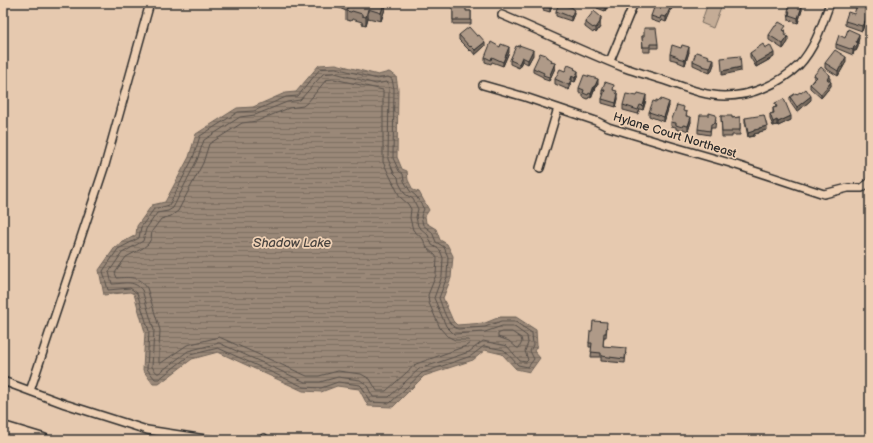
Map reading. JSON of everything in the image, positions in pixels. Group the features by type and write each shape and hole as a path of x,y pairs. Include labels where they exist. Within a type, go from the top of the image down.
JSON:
{"highway":[{"path":"3,428 43,440"}],"street":[{"path":"30,392 106,164 150,3"},
{"path":"610,61 634,3"},
{"path":"502,15 626,68 704,93 724,96 744,94 766,87 783,78 799,64 818,37 830,3"},
{"name":"Hylane Court Northeast","path":"483,85 525,96 596,121 608,127 730,163 824,194 848,188 862,188 870,182"},
{"path":"540,168 558,108"},
{"path":"3,381 30,392 147,430 212,440"}],"shaded area":[{"path":"708,3 721,7 713,28 701,23"}],"water":[{"name":"Shadow Lake","path":"336,64 378,75 389,72 396,76 398,89 397,157 402,169 407,171 408,180 413,190 419,192 429,210 425,216 426,223 436,229 440,240 447,244 453,256 451,278 443,298 453,321 457,325 485,323 500,317 516,317 536,330 537,346 534,351 540,358 530,372 516,369 502,354 485,350 473,360 424,376 393,407 368,406 359,389 337,386 321,392 303,391 218,352 192,359 159,384 153,384 143,370 145,332 134,294 130,292 104,295 99,270 116,246 136,235 137,226 152,205 165,202 189,157 196,134 237,108 253,107 285,93 296,92 319,65"}],"building":[{"path":"349,3 384,3 381,13 368,9 366,17 352,11 346,11"},
{"path":"453,3 462,3 462,7 466,7 466,11 471,11 471,20 453,20"},
{"path":"544,3 552,3 550,8 543,5"},
{"path":"559,3 573,8 574,10 571,17 556,11"},
{"path":"607,3 605,7 597,4"},
{"path":"659,3 672,4 666,17 661,16 660,19 651,16 655,5 658,7"},
{"path":"790,3 801,3 800,5 802,6 798,18 789,15 790,11 788,11"},
{"path":"857,5 868,9 865,22 862,26 845,21 848,12 854,14"},
{"path":"594,11 601,17 596,28 593,28 585,22"},
{"path":"779,22 786,26 783,30 786,32 784,35 788,37 783,44 769,35"},
{"path":"469,27 485,42 475,50 471,46 470,47 459,35"},
{"path":"644,28 656,28 658,44 650,44 650,47 643,47 642,36 644,36"},
{"path":"848,29 859,34 856,42 858,43 856,47 854,46 853,50 836,44 839,35 845,38"},
{"path":"491,42 500,47 501,44 509,47 503,62 492,57 491,60 485,57"},
{"path":"763,44 765,48 770,45 774,53 756,63 750,53"},
{"path":"519,45 533,50 528,60 522,57 519,64 510,60 516,46 519,47"},
{"path":"672,45 681,48 682,45 689,47 685,60 670,54"},
{"path":"835,50 846,57 838,71 825,63"},
{"path":"696,52 709,56 708,58 714,59 710,68 693,61"},
{"path":"540,53 546,55 546,57 552,60 551,62 555,63 549,77 533,68"},
{"path":"740,56 741,67 722,71 721,58"},
{"path":"568,65 578,71 575,78 572,76 569,85 555,79 560,69 565,71"},
{"path":"821,67 830,75 827,79 831,82 821,94 810,84 817,77 814,75"},
{"path":"584,75 598,79 591,94 589,93 588,95 583,93 584,90 579,88"},
{"path":"605,82 614,85 613,90 617,91 616,93 618,94 616,103 602,99 605,90 602,90"},
{"path":"806,89 811,96 797,107 790,97 796,93 801,93"},
{"path":"870,90 870,102 867,101"},
{"path":"638,93 646,95 643,106 640,105 638,110 623,105 626,94 637,96"},
{"path":"661,99 669,102 664,117 649,112 653,101 660,101"},
{"path":"784,99 791,116 778,122 777,120 773,122 770,114 774,113 773,108 777,107 775,103"},
{"path":"677,105 684,107 683,111 687,112 686,116 691,117 688,126 683,125 682,127 671,122"},
{"path":"709,113 716,115 715,123 711,124 710,131 698,129 700,115 709,115"},
{"path":"764,115 767,126 748,133 745,118"},
{"path":"721,116 732,116 732,118 740,117 740,130 722,132"},
{"path":"593,321 607,322 603,346 626,348 625,359 601,356 601,353 591,352 592,343 589,343"}]}
